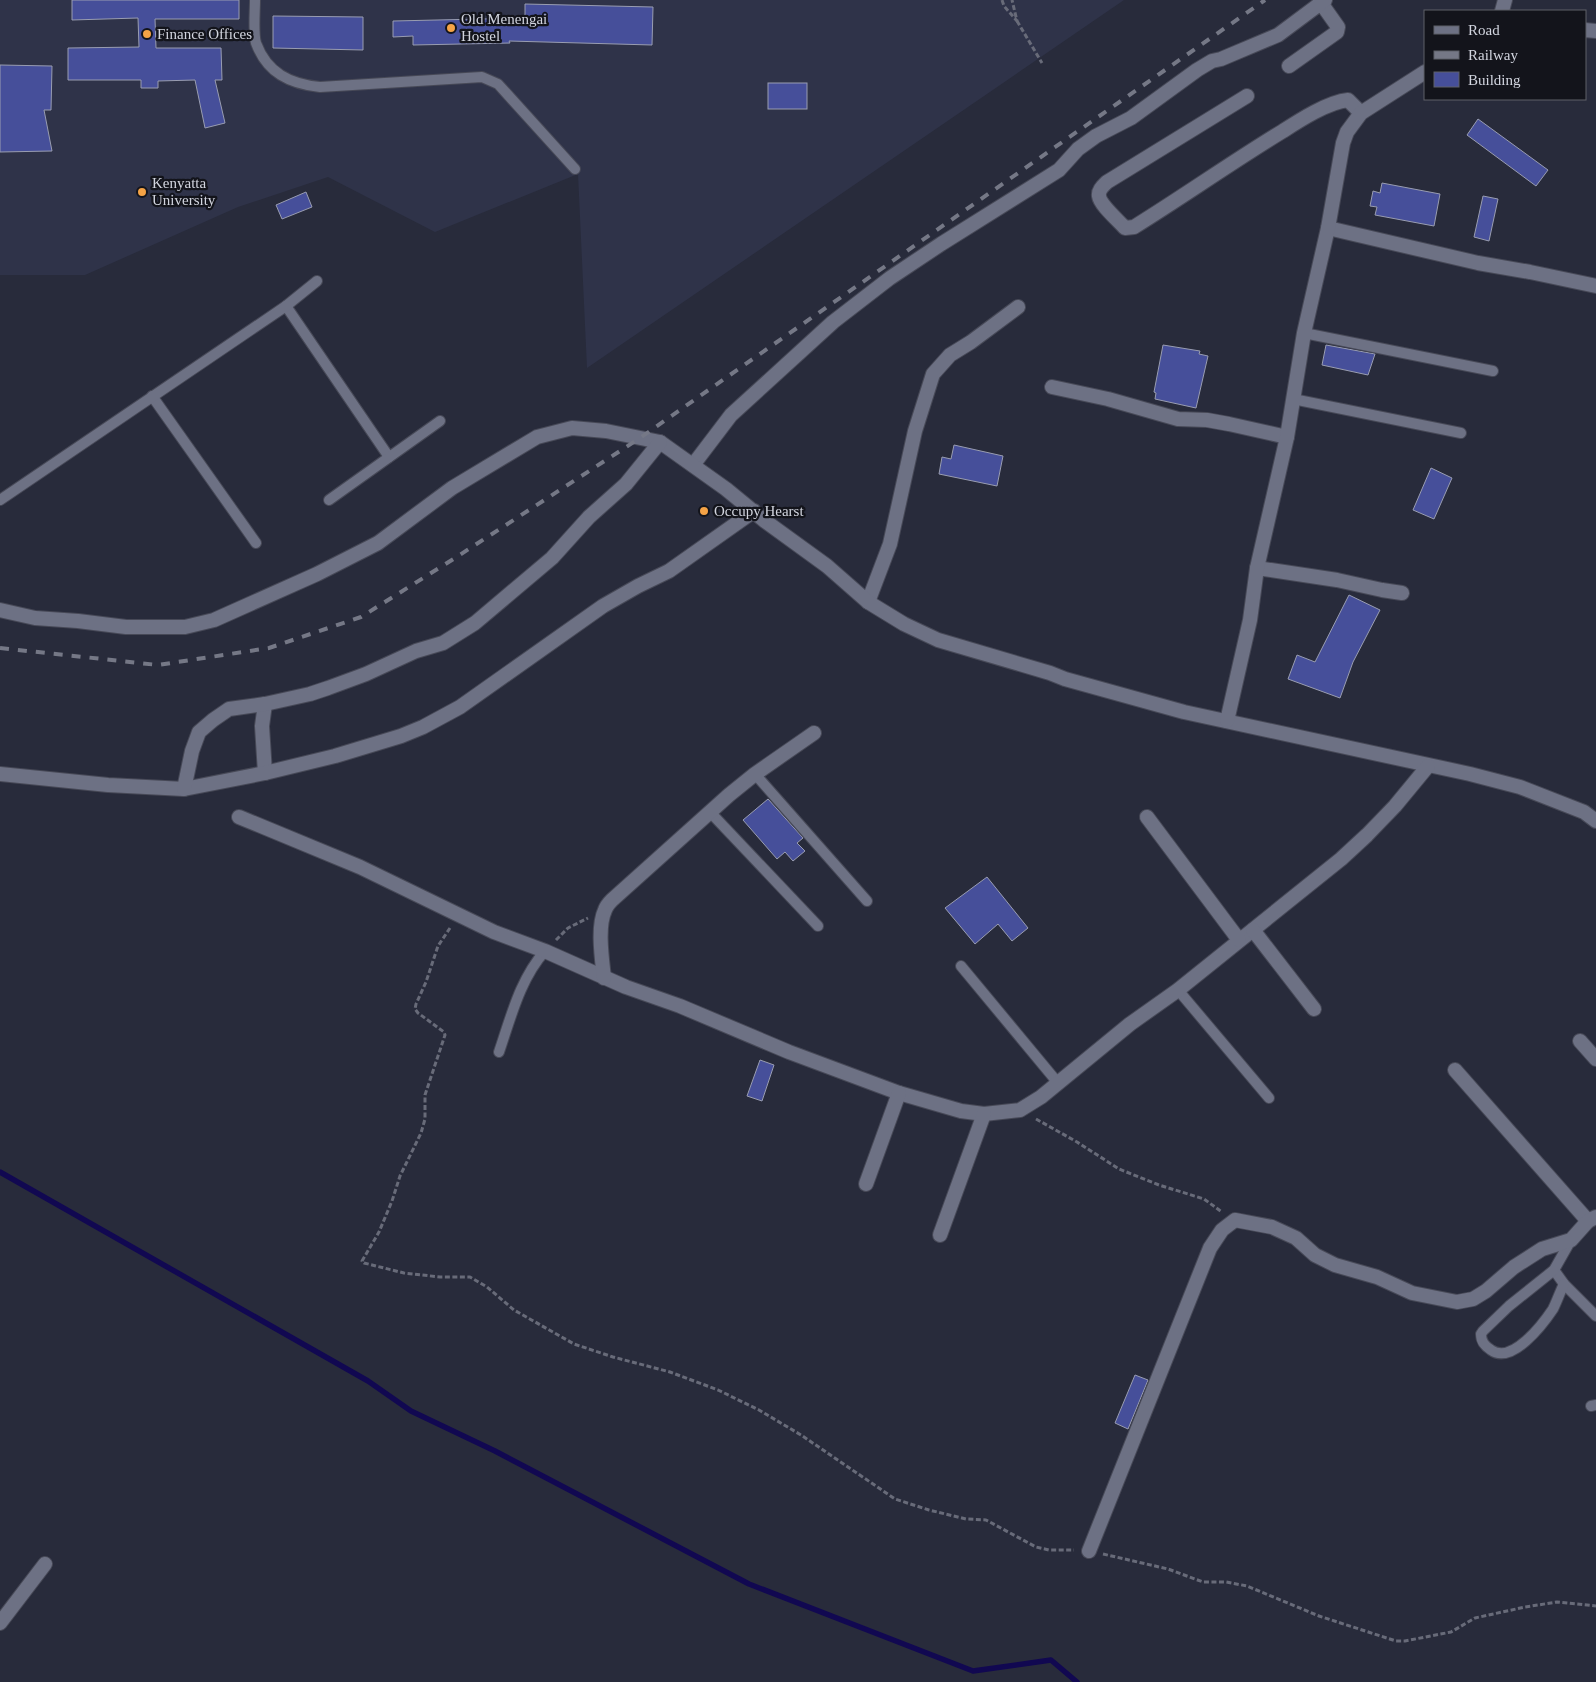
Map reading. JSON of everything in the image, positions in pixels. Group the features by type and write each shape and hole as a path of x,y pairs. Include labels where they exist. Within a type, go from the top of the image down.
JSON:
{"street":[{"path":"693,465 731,416 833,322 890,278 1059,170 1078,149 1096,136 1131,118 1212,61 1278,35 1323,2 1338,27 1337,32 1288,66"},
{"path":"1227,721 1250,620 1257,568 1287,437 1304,333 1328,228 1343,143 1347,132 1361,113 1424,73"},
{"path":"1247,96 1107,182 1100,190 1099,196 1102,203 1125,228 1134,228 1267,140 1311,114 1342,100 1348,100 1361,113"},
{"path":"1328,228 1478,263 1596,286"},
{"path":"868,602 890,544 915,431 933,374 950,355 1018,307"},
{"path":"1052,387 1108,399 1178,419 1214,422 1287,437"},
{"path":"0,610 35,618 78,620 126,627 185,627 214,620 317,574 378,543 452,488 537,437 572,428 606,431 660,442 827,566 868,602 904,624 938,640 1065,679 1166,707 1470,774 1520,787 1584,812 1596,821"},
{"path":"184,789 192,751 200,732 213,720 229,710 310,694 366,674 416,651 443,643 474,623 552,558 589,517 626,484 660,442"},
{"path":"0,774 108,785 184,789 265,774 335,756 401,736 423,727 460,707 603,606 669,571 754,511"},
{"path":"1257,568 1337,580 1402,593"},
{"path":"265,704 262,726 265,774"},
{"path":"604,978 601,941 604,911 612,900 755,774 814,733"},
{"path":"239,817 360,867 494,932 545,951 604,978 680,1006 789,1052 899,1093 961,1111 984,1114 1020,1110 1041,1097 1130,1024 1178,990 1341,859 1395,806 1428,766"},
{"path":"1148,817 1240,940"},
{"path":"1253,930 1314,1009"},
{"path":"1580,1041 1596,1059"},
{"path":"1089,1551 1210,1248 1222,1230 1235,1220 1272,1227 1296,1238 1315,1255 1334,1265 1376,1278 1412,1293 1457,1302 1472,1299 1486,1291 1514,1267 1542,1249 1571,1240 1592,1219 1455,1070"},
{"path":"866,1184 899,1093"},
{"path":"940,1235 984,1114"},
{"path":"0,1623 45,1564"}],"lane":[{"path":"255,0 256,42 269,65 287,79 302,85 320,87 482,77 498,84 576,169"},
{"path":"0,500 286,306 317,281"},
{"path":"286,306 389,457"},
{"path":"1304,333 1493,371"},
{"path":"152,396 256,543"},
{"path":"1293,399 1461,433"},
{"path":"329,500 440,421"},
{"path":"755,774 867,900"},
{"path":"710,812 818,926"},
{"path":"499,1052 522,985 534,963 545,951"},
{"path":"961,966 1058,1083"},
{"path":"1178,990 1269,1098"},
{"path":"1564,1284 1554,1307 1542,1324 1517,1348 1502,1353 1493,1352 1483,1344 1480,1334 1509,1306 1554,1270 1571,1240"},
{"path":"1554,1270 1564,1284 1596,1316"}],"path":[{"path":"1000,0 1017,21 1042,63"},
{"path":"1012,0 1017,21"},
{"path":"545,951 568,928 604,911"},
{"path":"458,916 438,946 415,1009 444,1032 445,1035 425,1095 425,1119 421,1133 400,1176 379,1232 362,1261 404,1273 440,1277 470,1277 486,1287 514,1310 574,1344 613,1357 670,1372 718,1390 759,1410 802,1435 895,1499 966,1519 986,1520 1036,1547 1049,1550 1089,1551 1168,1569 1203,1582 1226,1582 1246,1586 1319,1616 1396,1641 1451,1632 1475,1618 1557,1602 1596,1606"},
{"path":"1020,1110 1077,1142 1119,1169 1204,1200 1235,1220"}],"shaded area":[{"name":"Kenyatta University","path":"0,0 1124,0 587,368 578,174 435,232 328,177 238,207 85,275 0,275"}],"building":[{"name":"Finance Offices","path":"72,0 239,0 239,19 155,19 156,48 221,48 222,80 215,80 225,123 205,128 195,80 158,81 158,88 141,88 141,80 68,80 68,48 139,47 138,18 72,20"},
{"path":"525,4 653,7 652,45 509,41 510,43 413,45 413,36 393,37 393,21 525,18"},
{"path":"273,16 363,17 363,50 273,48"},
{"path":"0,65 52,66 51,110 44,110 52,151 0,152"},
{"path":"768,83 807,83 807,109 768,109"},
{"path":"1478,119 1548,170 1536,186 1467,135"},
{"path":"1382,183 1440,194 1434,226 1375,215 1377,207 1370,206 1373,191 1380,193"},
{"path":"306,192 312,207 282,219 276,205"},
{"path":"1483,196 1498,199 1489,241 1474,237"},
{"path":"1163,345 1200,351 1199,354 1208,356 1196,408 1155,399 1156,393 1154,392"},
{"path":"1326,345 1375,354 1368,375 1322,365"},
{"path":"954,445 1003,456 997,486 939,474 942,457 951,459"},
{"path":"1431,468 1452,478 1434,519 1413,510"},
{"path":"1349,595 1380,610 1353,662 1340,698 1288,679 1297,655 1315,662"},
{"path":"768,799 803,838 797,843 805,851 793,861 785,852 777,859 743,820"},
{"path":"987,877 1028,928 1012,941 998,924 975,944 945,908"},
{"path":"760,1060 774,1065 762,1101 747,1096"},
{"path":"1135,1375 1148,1380 1128,1429 1115,1423"}],"waterway":[{"path":"0,1172 368,1381 411,1411 495,1451 749,1584 973,1671 1051,1660 1077,1682"}],"railway":[{"path":"0,648 158,665 269,648 361,617 640,438 1265,0"}],"place":[{"name":"Old Menengai Hostel","path":"451,28"},
{"name":"Finance Offices","path":"147,34"},
{"name":"Kenyatta University","path":"142,192"},
{"name":"Occupy Hearst","path":"704,511"}]}
